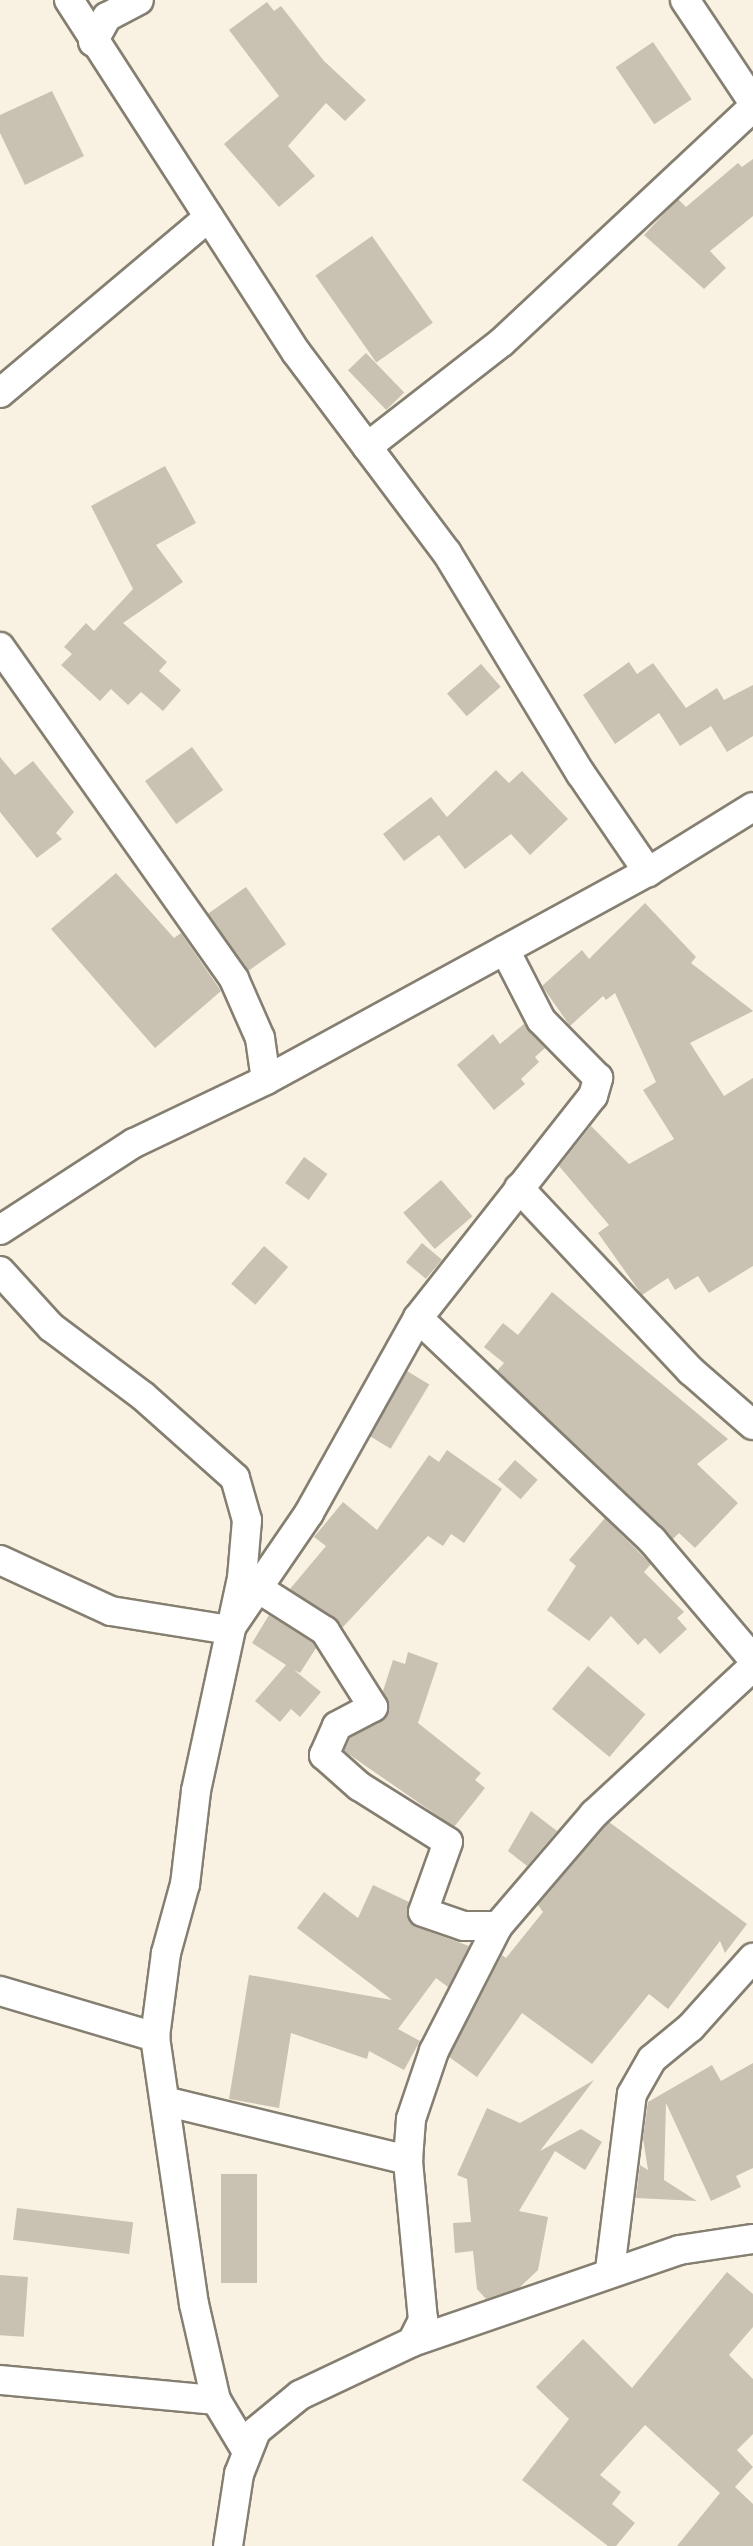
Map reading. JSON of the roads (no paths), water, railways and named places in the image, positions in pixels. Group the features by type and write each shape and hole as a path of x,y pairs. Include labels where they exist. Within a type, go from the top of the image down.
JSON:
{"street":[{"path":"69,0 93,42 296,352 447,553 581,774 648,872"},
{"path":"93,42 107,18 139,0"},
{"path":"685,0 753,102"},
{"path":"367,447 502,342 753,107"},
{"path":"0,393 209,217"},
{"path":"0,647 234,979 260,1038 266,1080"},
{"path":"0,1230 134,1143 266,1080 648,872 753,807"},
{"path":"229,1630 256,1587 309,1513 418,1318 593,1096 598,1078 541,1020 505,950"},
{"path":"519,1188 691,1371 753,1425"},
{"path":"0,1271 51,1327 125,1382 236,1478 247,1520 229,1630 196,1791 185,1884 166,1953 155,2037 168,2102 194,2304 216,2400 246,2450"},
{"path":"418,1318 652,1540 753,1659"},
{"path":"0,1560 111,1611 229,1630"},
{"path":"256,1587 325,1631 373,1707 337,1726 324,1755 359,1786 448,1842 423,1912 464,1926 498,1926"},
{"path":"412,2342 423,2320 424,2286 408,2160 419,2085 498,1926 594,1814 753,1667"},
{"path":"610,2270 632,2094 652,2059 691,2027 753,1958"},
{"path":"0,1991 155,2037"},
{"path":"168,2102 408,2160"},
{"path":"228,2546 246,2450 272,2414 412,2342 610,2270 679,2250 753,2239"},
{"path":"0,2380 216,2400"}]}
